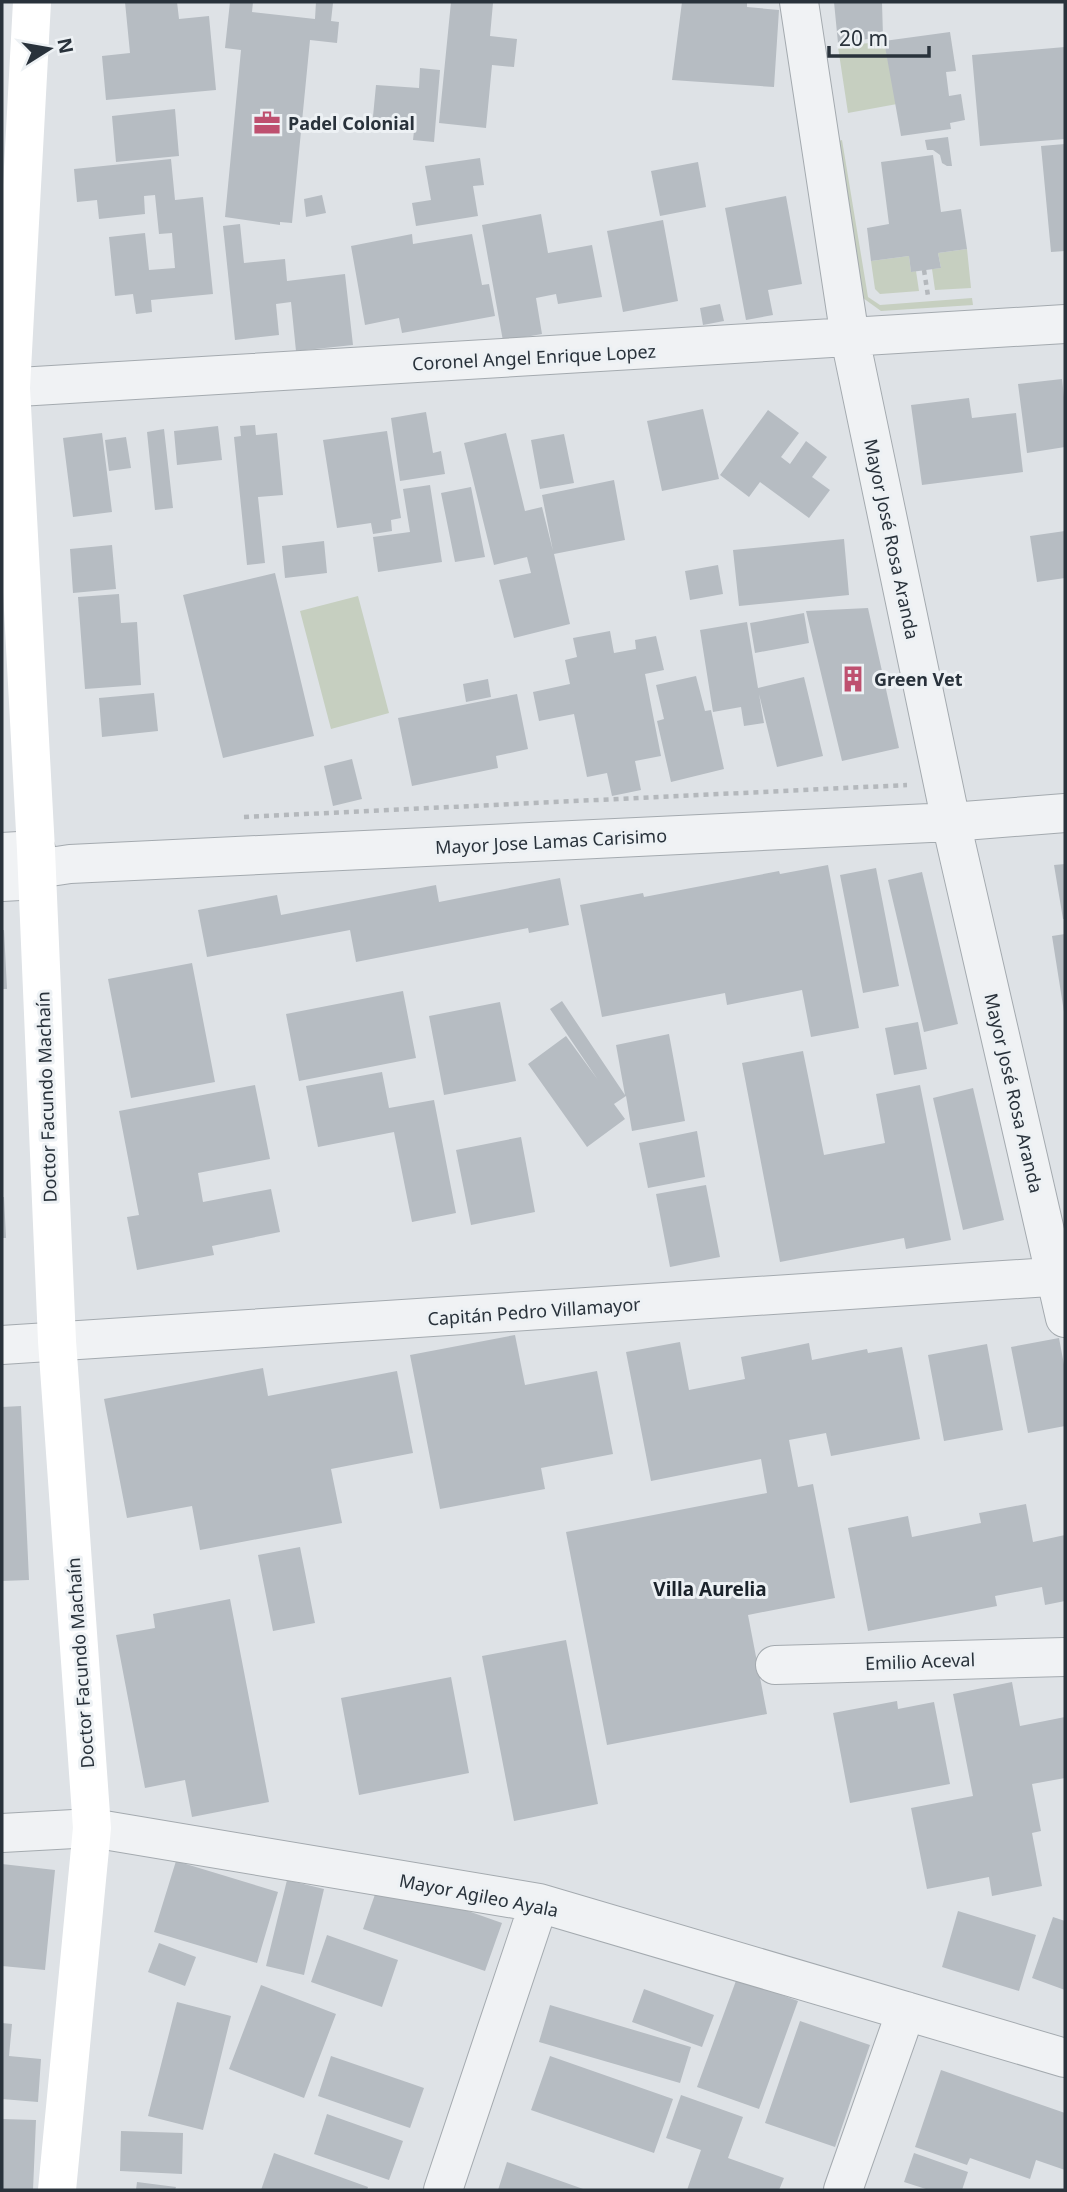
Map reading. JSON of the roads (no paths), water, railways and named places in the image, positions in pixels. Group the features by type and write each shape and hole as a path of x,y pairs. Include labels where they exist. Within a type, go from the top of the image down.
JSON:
{"main road":[{"name":"Doctor Facundo Machaín","path":"32,2 6,388 23,867 92,1828 57,2190"}],"street":[{"name":"Mayor José Rosa Aranda","path":"799,2 850,338 951,822 1060,1277 1065,1318"},
{"name":"Coronel Angel Enrique Lopez","path":"6,388 1065,324"},
{"name":"Mayor Jose Lamas Carisimo","path":"23,867 951,822 1065,813"},
{"name":"Capitán Pedro Villamayor","path":"2,1345 1060,1277"},
{"name":"Emilio Aceval","path":"775,1665 1065,1657"},
{"name":"Mayor Agileo Ayala","path":"2,1833 92,1828 539,1903 1065,2058"},
{"path":"443,2190 539,1903"},
{"path":"843,2190 906,2011"}],"place":[{"name":"Padel Colonial","path":"267,123"},
{"name":"Green Vet","path":"853,679"}],"district":[{"name":"Villa Aurelia","path":"710,1589"}]}
